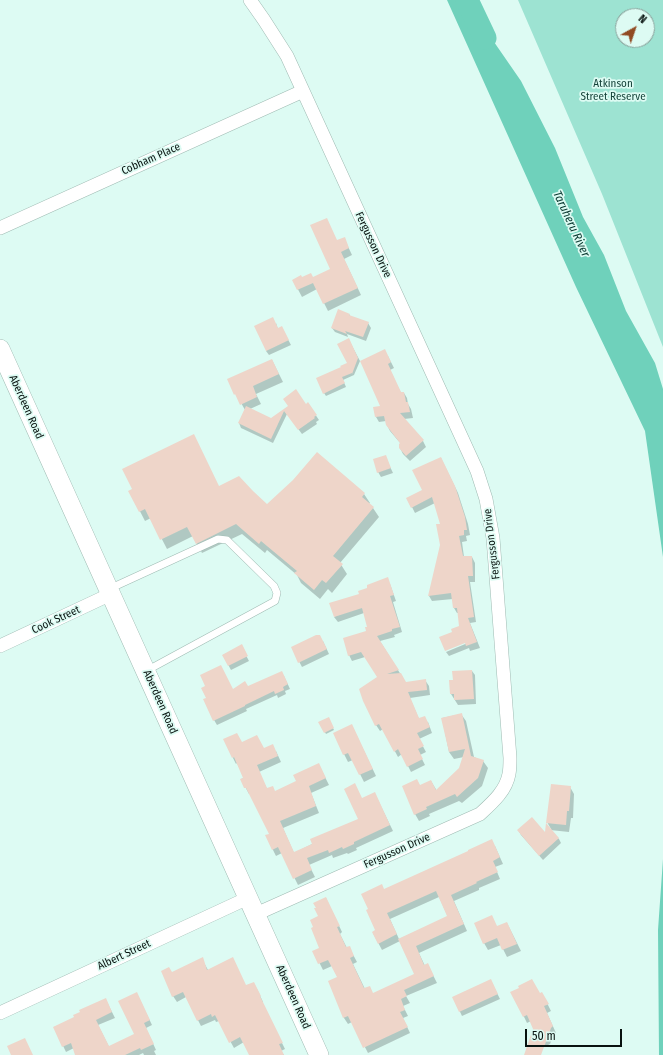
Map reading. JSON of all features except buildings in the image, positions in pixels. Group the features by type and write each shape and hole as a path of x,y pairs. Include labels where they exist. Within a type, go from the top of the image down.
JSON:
{"street":[{"name":"Fergusson Drive","path":"250,0 287,56 477,471 486,499 493,538 510,758 509,774 504,788 494,802 480,814 252,906"},
{"name":"Cobham Place","path":"0,228 303,91"},
{"name":"Aberdeen Road","path":"0,349 4,368 110,591 319,1055"},
{"name":"Cook Street","path":"0,646 110,591"},
{"name":"Albert Street","path":"0,1013 252,906"}],"lane":[{"path":"110,591 218,539 227,540 274,586 277,593 274,601 146,672"}],"green space":[{"name":"Atkinson Street Reserve","path":"518,0 663,0 663,347 602,194"}],"water":[{"path":"447,0 465,0 521,81 555,148 583,217 604,255 626,311 655,363 663,389 663,557 645,431 576,287"},
{"path":"663,859 663,1055 659,1055 658,930"}],"waterway":[{"name":"Taruheru River","path":"467,0 485,38"}]}
